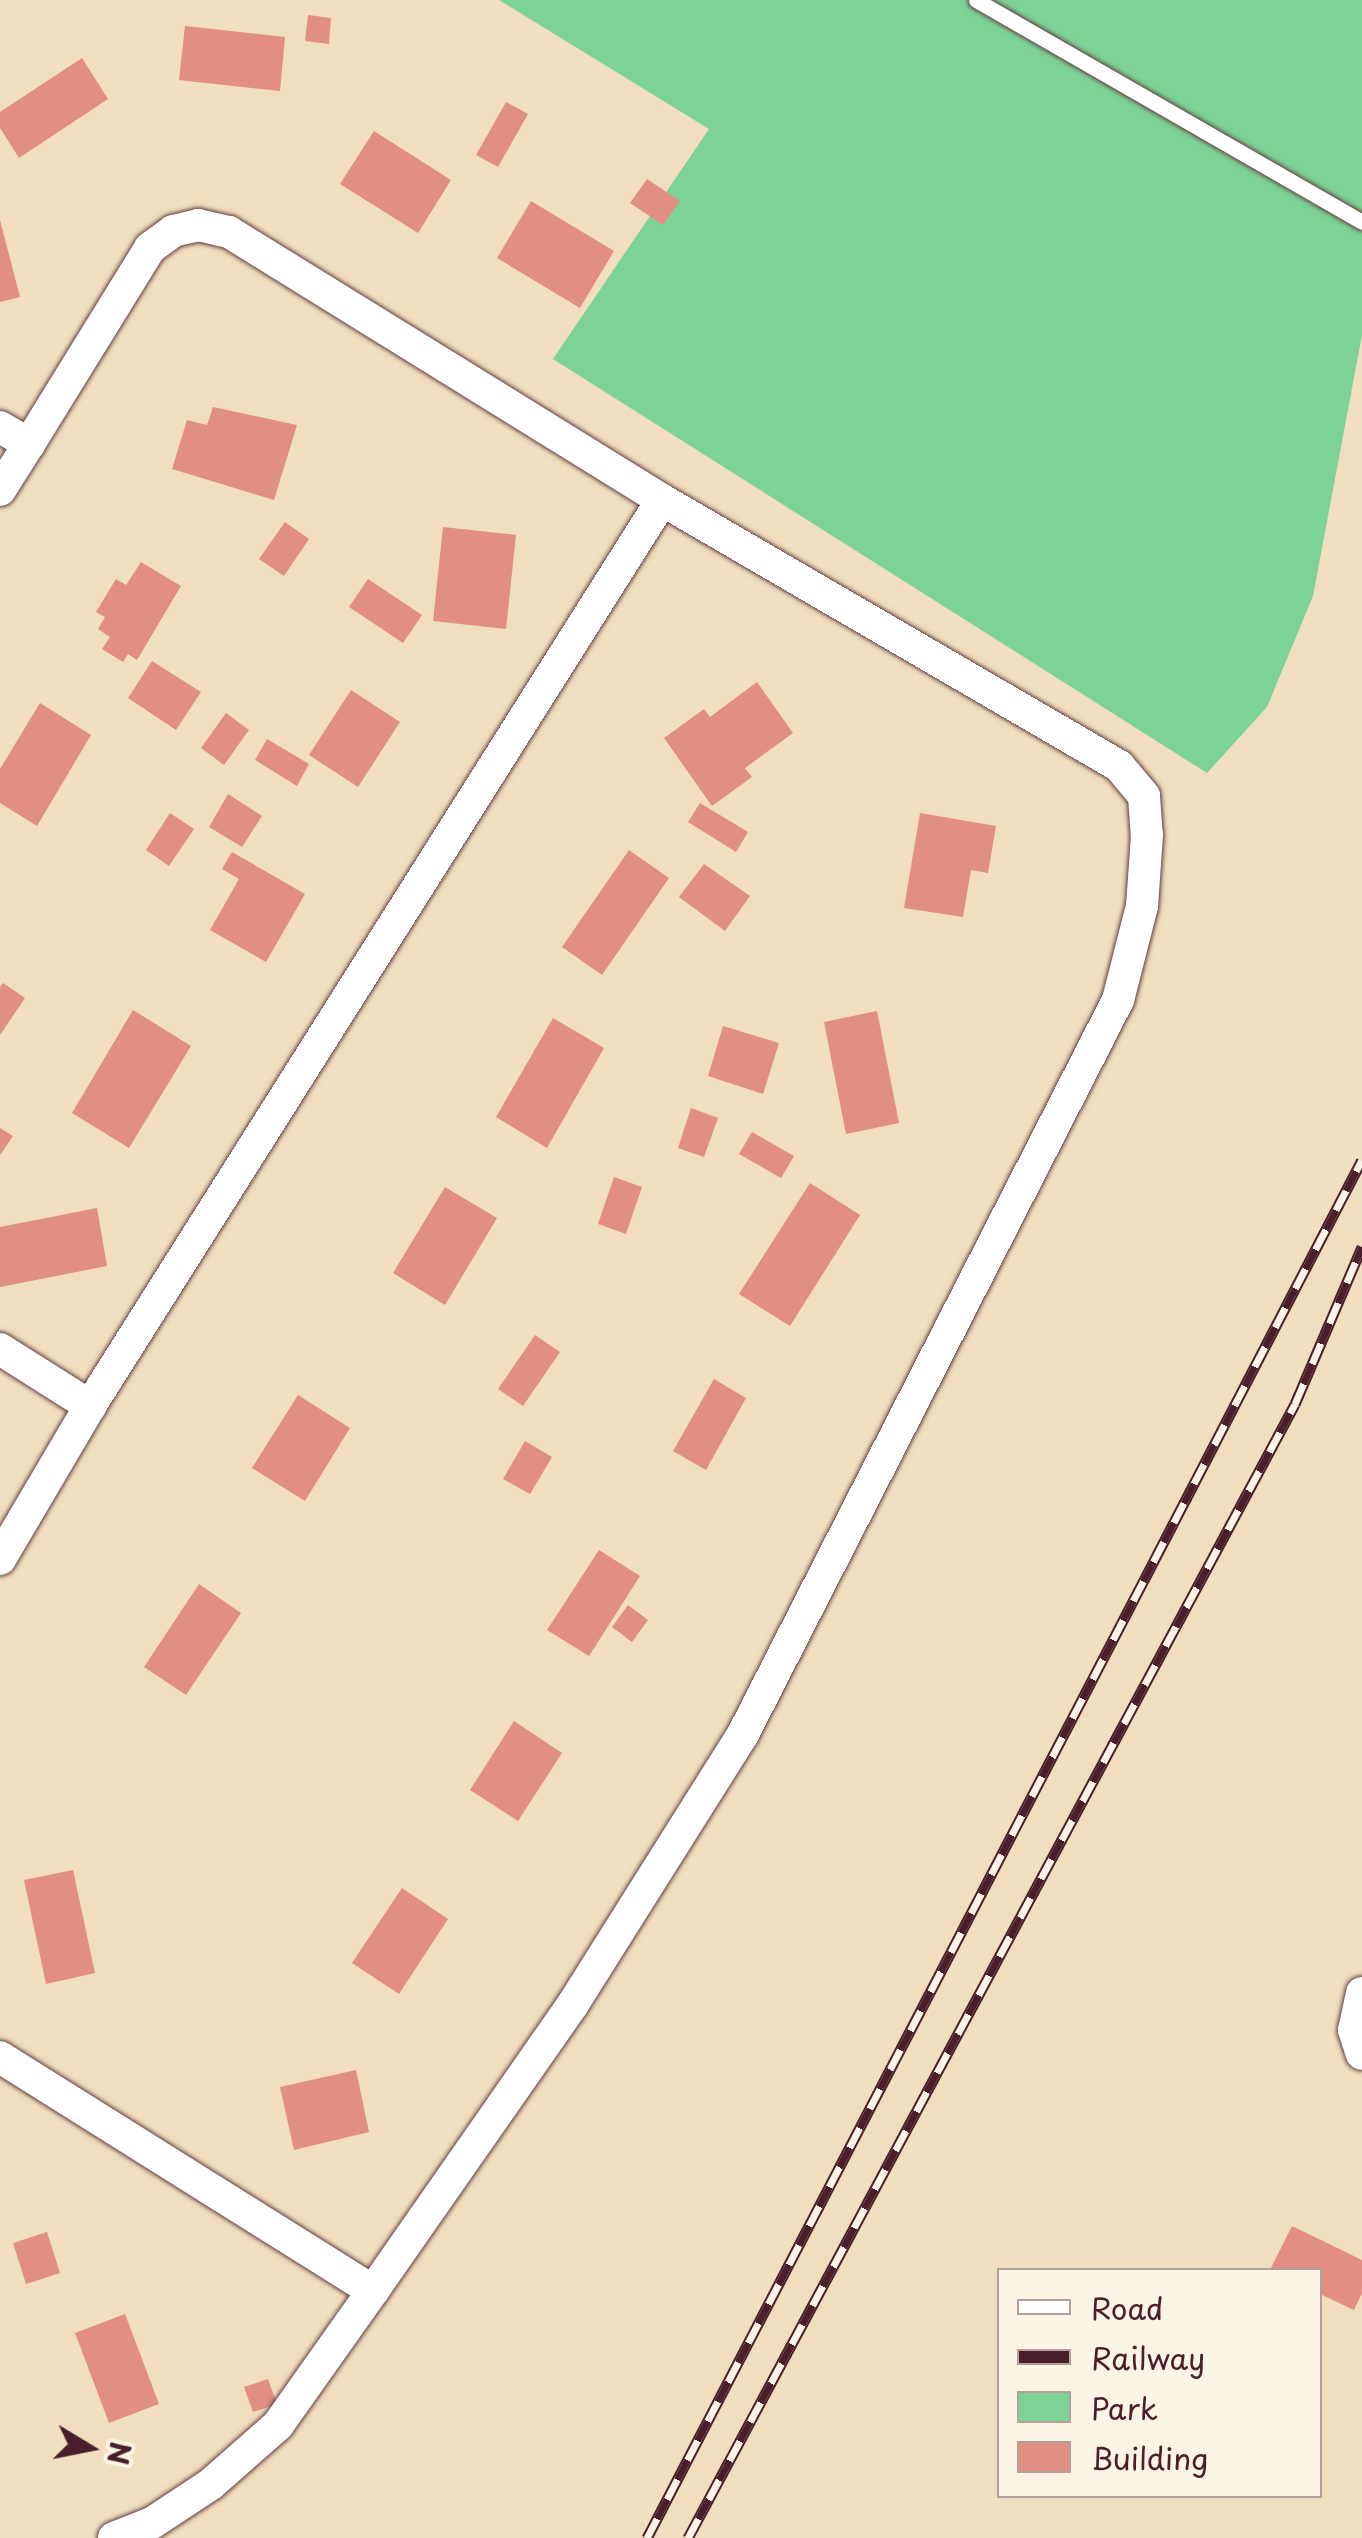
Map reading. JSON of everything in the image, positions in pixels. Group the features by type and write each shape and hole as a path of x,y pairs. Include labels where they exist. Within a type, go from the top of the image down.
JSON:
{"street":[{"path":"0,490 150,248 173,231 198,225 229,232 662,500 1119,766 1144,796 1142,906 1118,1000 743,1734 573,2004 278,2425 211,2484 152,2523 114,2538"},
{"path":"0,427 29,444"},
{"path":"0,1559 90,1406 662,500"},
{"path":"0,1349 90,1406"},
{"path":"1362,1992 1354,2030 1362,2054"},
{"path":"0,2057 373,2290"}],"lane":[{"path":"976,0 1362,222"}],"green space":[{"path":"499,0 1362,0 1362,335 1313,596 1267,707 1207,773 553,359 709,129"}],"building":[{"path":"308,15 331,18 329,44 305,41"},
{"path":"185,26 285,37 280,91 179,80"},
{"path":"82,58 108,99 19,158 0,128 0,112"},
{"path":"506,102 528,114 498,167 476,155"},
{"path":"374,131 451,180 418,233 340,184"},
{"path":"647,179 680,201 663,225 630,203"},
{"path":"531,201 614,251 580,308 497,258"},
{"path":"0,220 20,297 0,302"},
{"path":"213,407 297,425 274,500 172,469 187,420 207,425"},
{"path":"285,522 309,539 284,576 259,559"},
{"path":"443,527 516,535 506,629 433,621"},
{"path":"141,562 181,586 137,660 128,654 123,662 102,649 110,637 98,629 105,617 96,612 116,579 126,585"},
{"path":"368,579 422,615 403,643 349,607"},
{"path":"152,661 201,692 176,730 128,698"},
{"path":"757,682 793,733 745,768 752,777 712,806 664,738 704,709 710,717"},
{"path":"351,690 400,722 358,787 309,755"},
{"path":"40,703 91,735 37,826 0,803 0,769"},
{"path":"226,713 249,730 224,765 201,748"},
{"path":"267,739 309,764 297,786 255,760"},
{"path":"228,794 262,816 242,847 209,827"},
{"path":"700,803 748,832 736,852 688,822"},
{"path":"170,813 194,829 169,866 146,850"},
{"path":"920,813 996,826 988,873 971,870 963,917 904,908"},
{"path":"629,850 669,878 602,975 562,947"},
{"path":"232,852 305,894 266,962 210,930 239,879 222,869"},
{"path":"704,864 750,896 725,931 679,897"},
{"path":"3,983 25,998 0,1035 0,987"},
{"path":"133,1010 191,1046 129,1148 72,1113"},
{"path":"877,1011 899,1123 846,1134 824,1022"},
{"path":"553,1018 604,1048 547,1148 496,1117"},
{"path":"723,1026 779,1043 763,1094 708,1076"},
{"path":"691,1108 718,1118 704,1157 678,1148"},
{"path":"0,1128 13,1136 0,1155"},
{"path":"752,1132 794,1156 781,1178 739,1154"},
{"path":"614,1177 642,1187 626,1234 598,1224"},
{"path":"810,1183 860,1215 790,1326 739,1294"},
{"path":"445,1187 497,1218 445,1305 393,1273"},
{"path":"97,1208 107,1266 0,1287 0,1227"},
{"path":"535,1335 560,1352 523,1406 498,1389"},
{"path":"714,1379 746,1398 706,1470 673,1451"},
{"path":"298,1395 350,1428 305,1501 252,1468"},
{"path":"525,1441 552,1457 530,1494 503,1479"},
{"path":"599,1550 640,1576 589,1656 547,1630"},
{"path":"199,1584 241,1613 186,1695 144,1667"},
{"path":"628,1605 648,1620 632,1642 612,1627"},
{"path":"514,1721 562,1753 518,1821 470,1790"},
{"path":"73,1870 95,1973 46,1984 24,1880"},
{"path":"402,1888 448,1919 399,1994 352,1963"},
{"path":"356,2070 369,2132 294,2150 280,2087"},
{"path":"1292,2226 1362,2260 1362,2293 1354,2310 1322,2295 1322,2268 1271,2268"},
{"path":"47,2232 60,2273 26,2284 13,2243"},
{"path":"125,2314 159,2404 109,2423 75,2333"},
{"path":"268,2379 277,2404 253,2412 244,2387"}],"railway":[{"path":"647,2538 1362,1160"},
{"path":"688,2538 1295,1404 1362,1247"}]}
